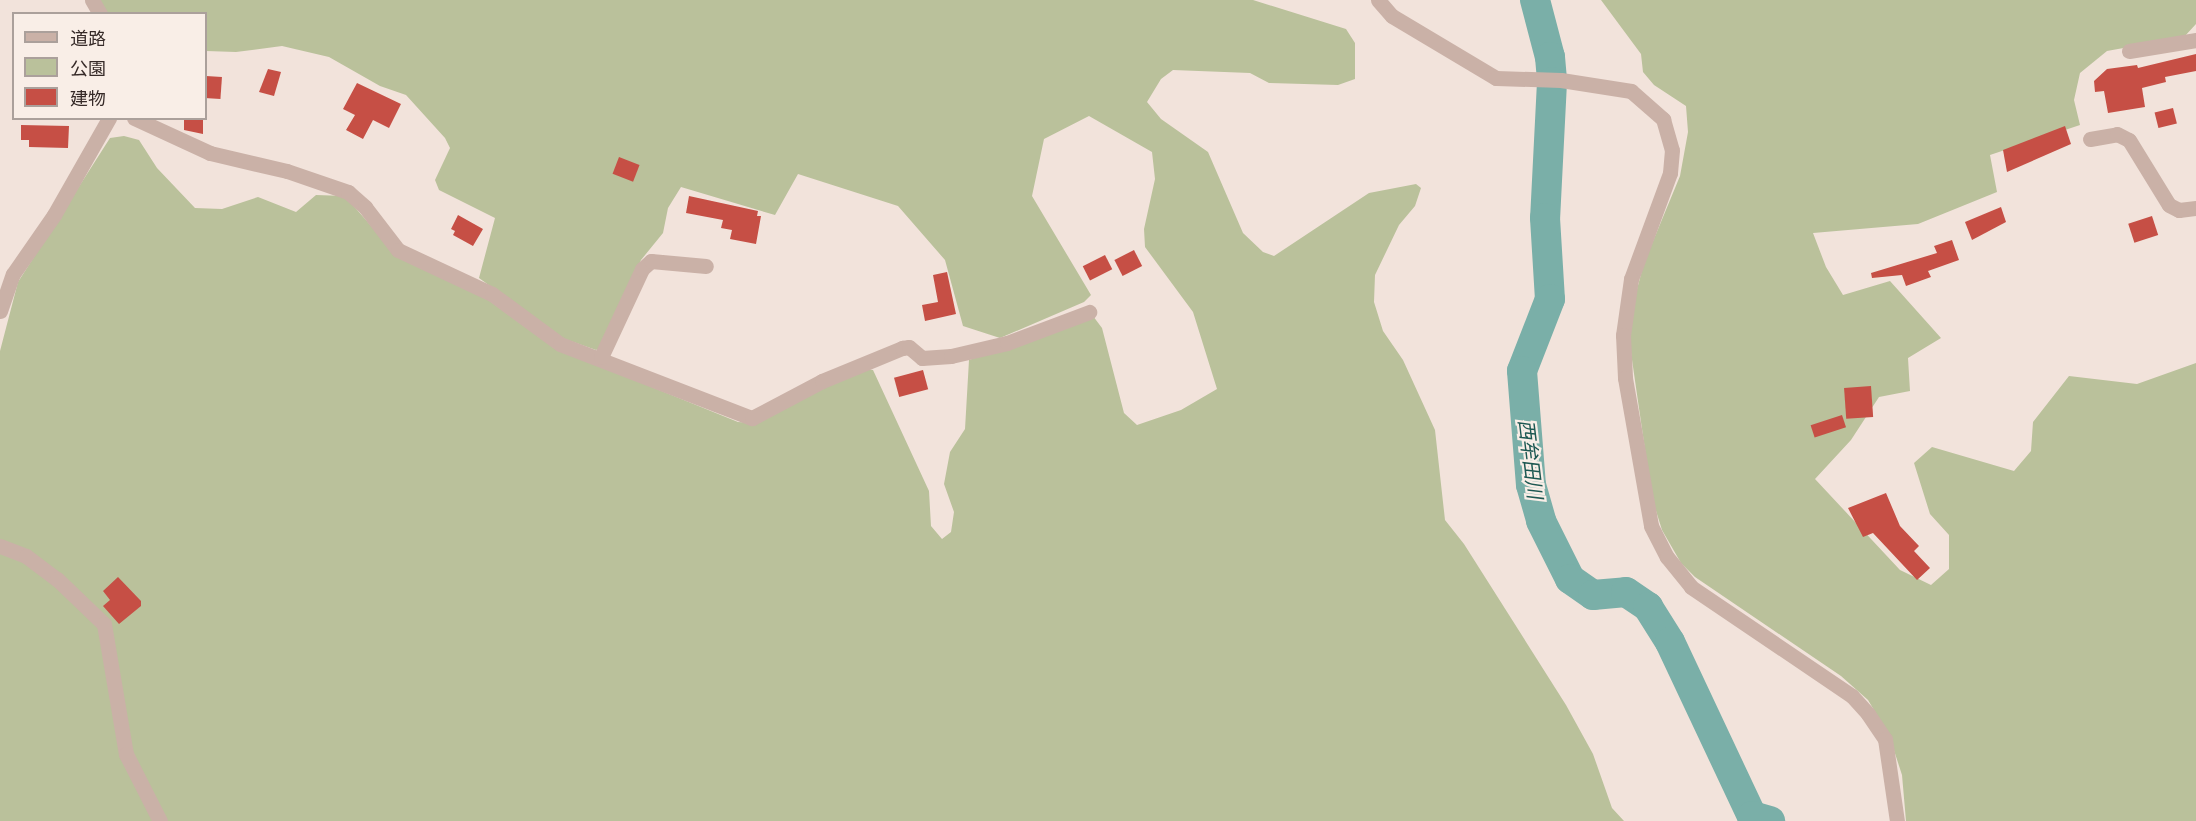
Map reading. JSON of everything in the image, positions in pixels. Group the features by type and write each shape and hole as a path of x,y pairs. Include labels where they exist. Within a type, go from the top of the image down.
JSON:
{"street":[{"path":"1378,0 1392,16 1496,78 1561,80 1638,93 1656,110 1669,131 1671,172 1630,279 1623,327 1625,378 1651,526 1667,557 1691,587 1852,696 1868,714 1885,740 1897,821"},
{"path":"2129,51 2196,40"},
{"path":"0,311 13,274 54,215 108,120"},
{"path":"138,120 210,153 287,171 348,192 365,207 398,250 492,294 560,344 601,357 752,418 822,381 902,348 909,347 922,358 951,356 1007,343 1089,312"},
{"path":"2090,139 2117,134 2128,140 2169,205 2179,210 2196,208"},
{"path":"601,357 642,268 651,261 706,266"},
{"path":"0,546 26,556 57,579 105,624 126,754 160,821"}],"green space":[{"path":"98,0 1253,0 1346,29 1355,43 1355,79 1338,85 1269,83 1250,73 1173,70 1161,79 1147,102 1161,119 1208,152 1243,233 1263,252 1274,256 1369,193 1416,184 1421,188 1415,206 1399,225 1375,275 1374,302 1383,331 1403,360 1435,430 1445,520 1464,544 1566,705 1593,754 1612,808 1624,821 0,821 0,351 18,282 110,138 124,136 139,140 157,168 195,208 222,209 258,197 296,212 316,195 345,196 399,258 487,299 553,347 738,422 754,423 859,368 873,370 929,491 931,526 942,539 951,532 954,512 944,484 950,452 965,429 969,360 1093,316 1102,328 1124,413 1137,425 1181,410 1217,389 1193,312 1145,247 1144,229 1155,179 1152,152 1089,116 1044,139 1032,196 1091,295 1084,302 1000,338 963,326 945,260 898,206 798,174 775,215 681,187 668,208 663,233 641,260 602,347 596,350 562,338 479,278 495,218 439,190 435,180 450,148 445,138 406,95 380,86 329,57 282,46 236,52 207,51 207,12 104,12"},
{"path":"1601,0 2196,0 2196,24 2184,37 2107,51 2080,73 2074,100 2080,125 1990,155 1997,192 1918,224 1813,233 1826,267 1843,295 1890,281 1941,338 1908,358 1910,391 1879,397 1851,440 1815,479 1900,570 1931,585 1949,569 1949,535 1930,514 1914,463 1932,447 2014,471 2031,451 2033,422 2069,376 2137,384 2196,363 2196,821 1906,821 1902,775 1889,735 1868,700 1841,676 1695,577 1681,563 1662,530 1652,498 1630,346 1632,308 1644,263 1680,176 1688,132 1686,106 1654,85 1643,72 1641,54"}],"building":[{"path":"2196,54 2196,71 2165,77 2166,82 2142,88 2145,107 2108,113 2104,91 2095,92 2094,81 2107,69 2137,65 2138,68"},
{"path":"268,69 281,72 274,96 259,92"},
{"path":"207,76 222,77 220,99 207,98"},
{"path":"357,83 401,104 389,128 373,120 363,139 346,130 355,115 343,109"},
{"path":"2173,108 2177,124 2158,128 2155,113"},
{"path":"184,120 203,120 203,134 184,130"},
{"path":"21,125 69,126 68,148 29,147 29,140 21,140"},
{"path":"2065,126 2071,144 2007,172 2003,150"},
{"path":"619,157 640,165 633,182 613,174"},
{"path":"689,196 758,211 757,216 761,216 756,244 730,239 732,230 721,228 723,220 686,213"},
{"path":"2001,207 2006,222 1972,240 1965,222"},
{"path":"458,215 483,229 473,246 453,235 455,231 451,229"},
{"path":"2152,216 2158,235 2134,243 2128,224"},
{"path":"1952,240 1959,260 1928,271 1931,277 1906,286 1902,275 1872,278 1871,273 1937,253 1934,246"},
{"path":"1134,250 1142,266 1123,276 1114,260"},
{"path":"1105,255 1112,269 1090,281 1083,266"},
{"path":"947,272 956,314 925,321 922,305 938,302 933,275"},
{"path":"923,370 928,389 899,397 894,378"},
{"path":"1871,386 1873,417 1846,419 1844,388"},
{"path":"1842,415 1846,427 1815,438 1811,425"},
{"path":"1886,493 1900,526 1919,546 1914,551 1930,568 1917,580 1873,533 1863,537 1848,508"},
{"path":"118,577 141,601 141,606 119,624 103,606 110,600 103,591"}],"waterway":[{"name":"西牟田川","path":"1535,0 1550,57 1552,82 1545,218 1550,299 1522,371 1531,485 1541,521 1570,579 1593,595 1626,592 1648,607 1670,642 1752,816 1770,821"}]}
